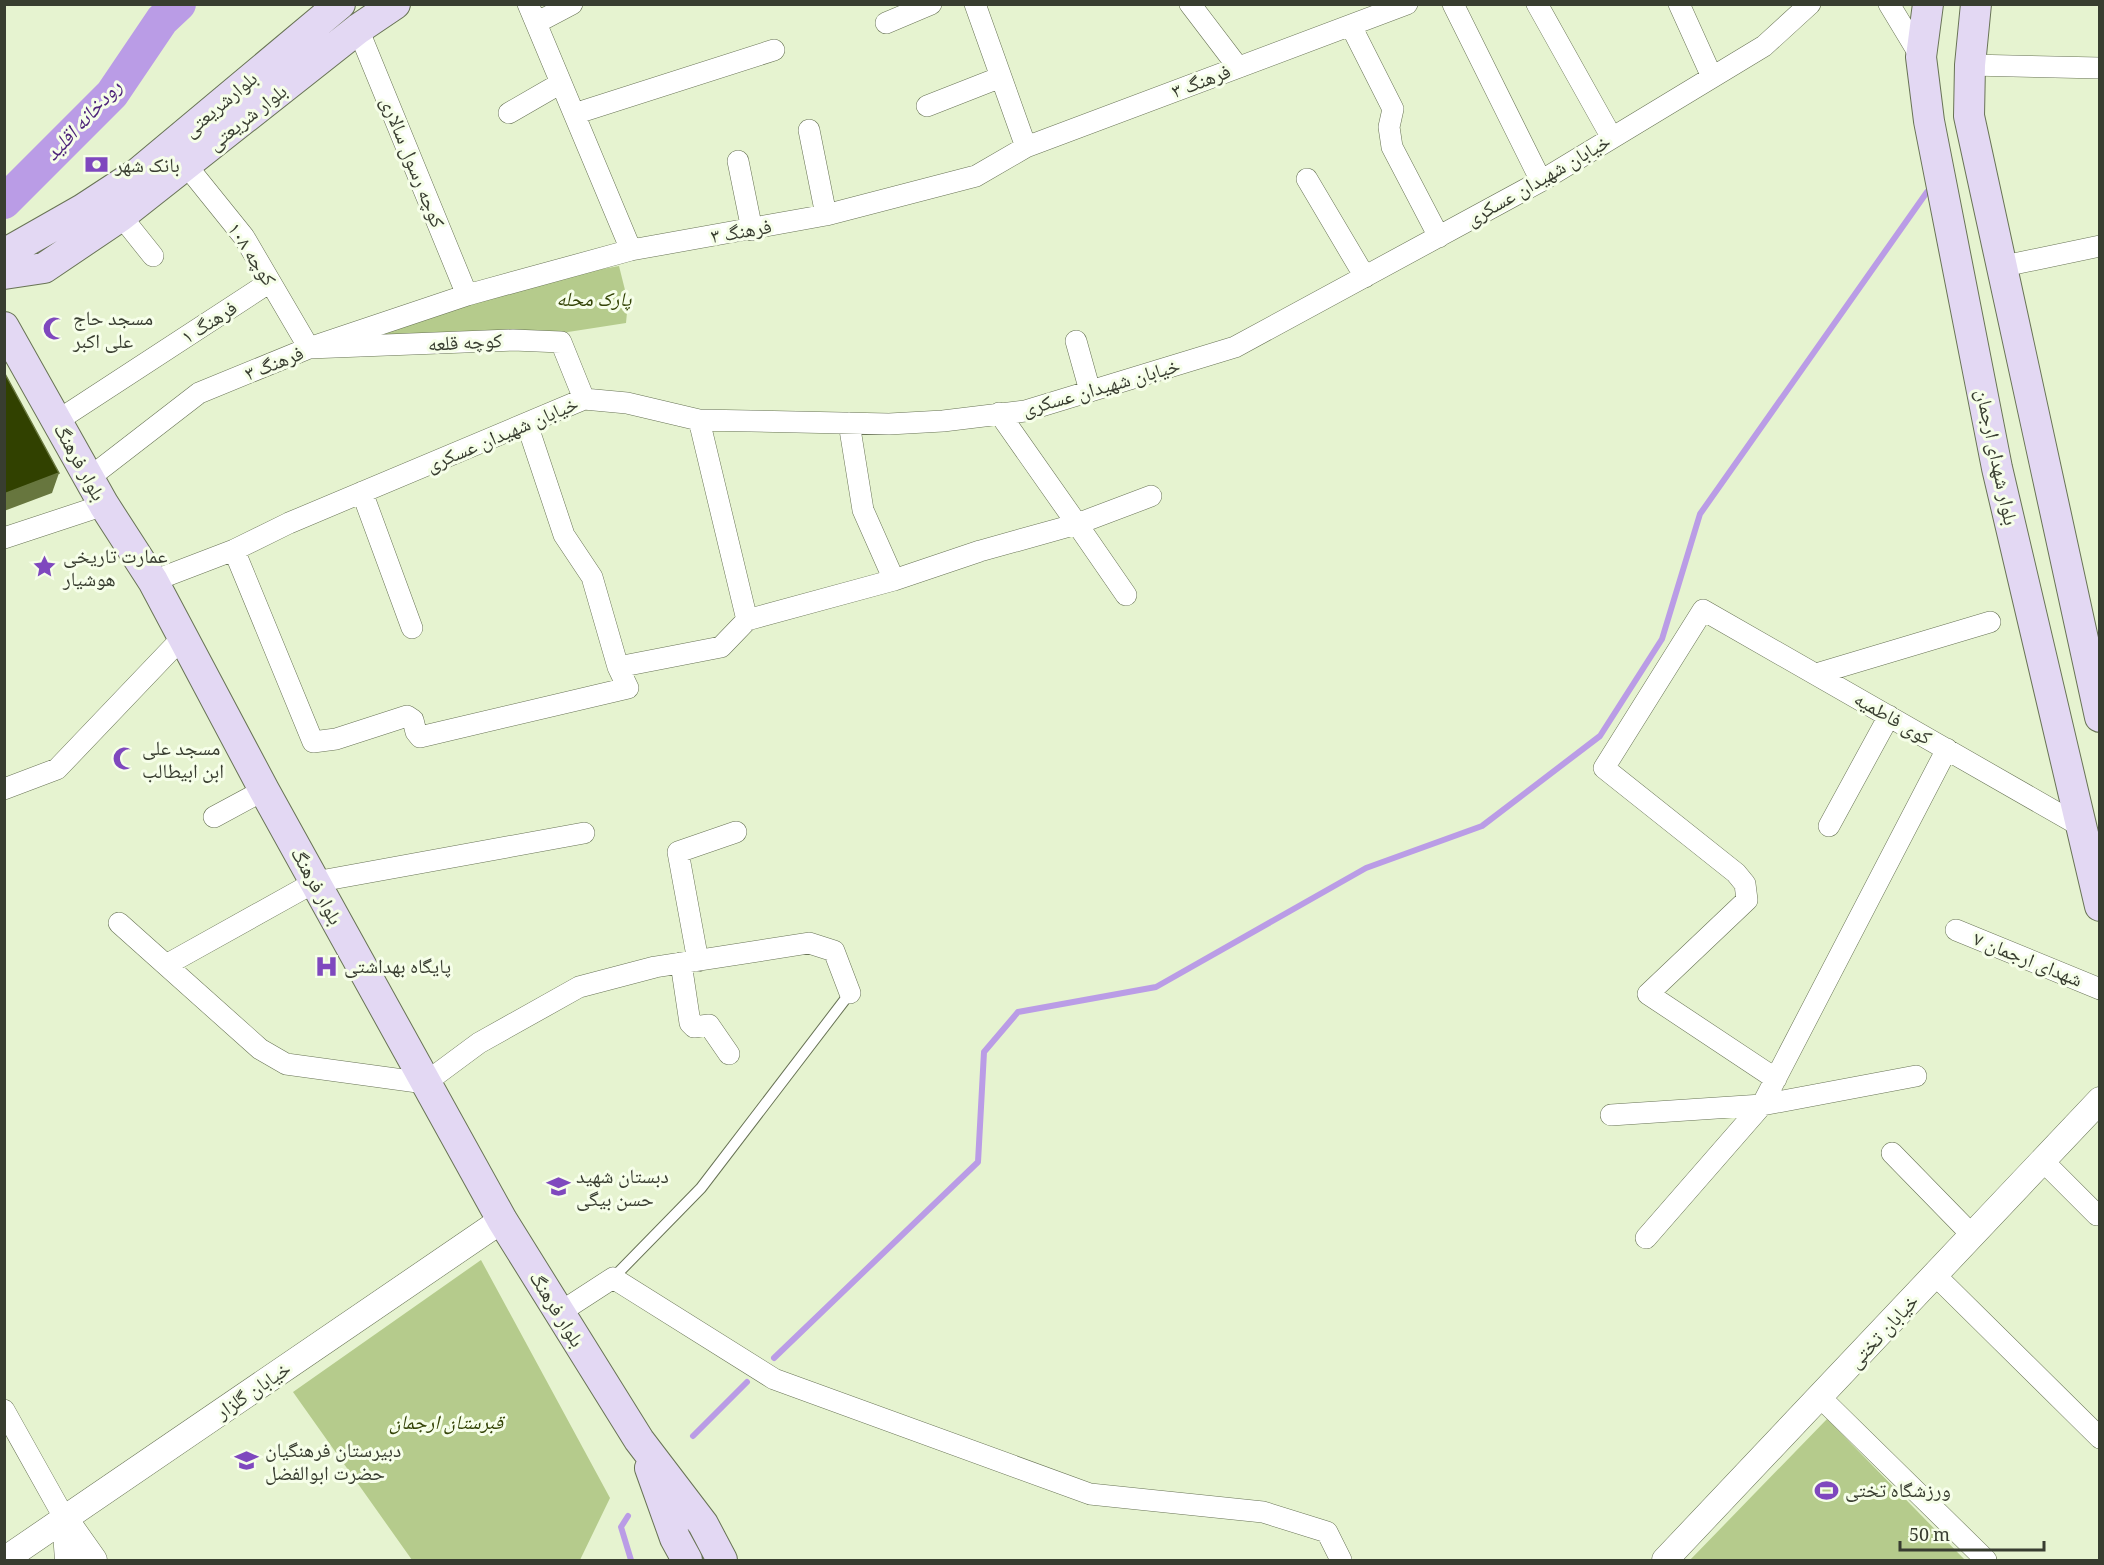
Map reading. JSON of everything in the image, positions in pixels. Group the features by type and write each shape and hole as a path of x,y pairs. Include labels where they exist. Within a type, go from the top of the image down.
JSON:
{"main road":[{"name":"بلوارشریعتی","path":"6,254 83,209 138,172 340,4"},
{"name":"بلوار شریعتی","path":"6,254 44,268 121,216 358,29 395,4"},
{"name":"بلوار شهدای ارجمان","path":"1928,4 1921,57 1929,121 1997,468 2082,827 2097,874 2100,906"},
{"path":"1976,4 1970,65 1970,116 2100,717"},
{"path":"1929,121 1970,116"},
{"name":"بلوار فرهنگ","path":"4,327 104,505 153,581 264,790 502,1220 639,1440 704,1524 722,1560"},
{"name":"بلوار فرهنگ","path":"639,1440 675,1538 687,1560"}],"street":[{"path":"572,4 532,14 631,250"},
{"path":"886,23 931,4"},
{"path":"975,4 1026,147"},
{"path":"1190,4 1238,67"},
{"name":"فرهنگ ۳","path":"89,478 199,393 309,348 467,295 631,250 826,216 976,176 1026,147 1407,4"},
{"path":"1453,4 1541,181"},
{"path":"1537,4 1612,138"},
{"path":"1679,4 1712,77"},
{"name":"خیابان شهیدان عسکری","path":"153,581 234,550 289,523 584,399 627,403 699,420 849,423 943,421 1025,411 1235,347 1541,181 1764,46 1810,4"},
{"path":"1889,4 1921,57"},
{"path":"1352,26 1393,109 1389,127 1392,147 1438,237"},
{"name":"کوچه رسول سالاری","path":"358,29 467,295"},
{"path":"574,114 774,50"},
{"path":"1970,65 2100,68"},
{"path":"927,106 1001,77"},
{"path":"509,113 561,83"},
{"path":"809,130 826,216"},
{"path":"738,161 752,230"},
{"name":"کوچه ۱۰۸","path":"186,165 244,237 309,348"},
{"path":"1307,179 1365,276"},
{"path":"121,216 153,256"},
{"path":"2004,266 2100,246"},
{"name":"فرهنگ ۱","path":"57,421 270,282"},
{"name":"کوچه قلعه","path":"309,348 513,340 561,342 584,399"},
{"path":"1076,341 1090,391"},
{"path":"999,413 1126,595"},
{"path":"699,420 747,620"},
{"path":"849,423 863,510 894,580"},
{"path":"234,550 313,742 336,739 407,716 413,720 416,732 420,736 627,688 618,667 592,577 564,534 527,424"},
{"path":"362,492 412,628"},
{"path":"618,667 721,647 747,620 894,580 980,551 1077,524 1151,496"},
{"path":"4,538 104,505"},
{"name":"کوی فاطمیه","path":"1776,1079 1648,994 1747,900 1744,884 1736,873 1604,768 1703,610 2082,827"},
{"path":"1816,674 1990,622"},
{"path":"4,789 57,769 182,638"},
{"path":"1829,826 1889,716"},
{"path":"1646,1238 1762,1105 1947,749"},
{"path":"214,817 264,790"},
{"path":"729,1054 709,1025 694,1027 690,1023 690,962 678,852 736,832"},
{"path":"166,965 315,882 584,833"},
{"path":"119,923 260,1049 286,1064 425,1083 478,1043 579,987 655,967 809,943 834,951 850,993"},
{"name":"شهدای ارجمان ۷","path":"1956,930 2100,989"},
{"path":"1611,1115 1762,1105 1916,1076"},
{"name":"خیابان تختی","path":"1665,1560 1821,1398 2100,1100"},
{"path":"1892,1153 1972,1235"},
{"path":"2043,1161 2097,1215"},
{"name":"خیابان گلزار","path":"4,1560 502,1220"},
{"path":"1935,1275 2100,1438"},
{"path":"560,1313 613,1278 774,1379 1090,1494 1263,1512 1327,1532 1341,1560"},
{"path":"1821,1398 1986,1560"},
{"path":"4,1410 65,1519 94,1560"},
{"path":"65,1519 68,1560"}],"lane":[{"path":"613,1278 701,1188 850,993"}],"green space":[{"name":"پارک محله","path":"619,266 628,302 626,323 568,332 363,352 362,340 541,280"},
{"name":"قبرستان ارجمان","path":"481,1260 610,1498 580,1560 412,1560 293,1392"},
{"name":"ورزشگاه تختی","path":"1827,1419 1965,1560 1690,1560"}],"building":[{"path":"4,372 59,473 4,494"}],"waterway":[{"name":"رودخانه اقلید","path":"4,202 112,94 162,20 179,4"},
{"path":"774,1358 978,1162 984,1052 1018,1012 1156,987 1366,868 1482,826 1600,736 1662,639 1700,514 1927,192"},
{"path":"693,1436 747,1382"},
{"path":"628,1516 621,1527 631,1560"}],"place":[{"name":"بانک شهر","path":"97,165"},
{"name":"مسجد حاج علی اکبر","path":"55,329"},
{"name":"عمارت تاریخی هوشیار","path":"45,567"},
{"name":"مسجد علی ابن ابیطالب","path":"124,759"},
{"name":"پایگاه بهداشتی","path":"326,966"},
{"name":"دبستان شهید حسن بیگی","path":"558,1187"},
{"name":"دبیرستان فرهنگیان حضرت ابوالفضل","path":"247,1461"},
{"name":"ورزشگاه تختی","path":"1827,1490"}]}
